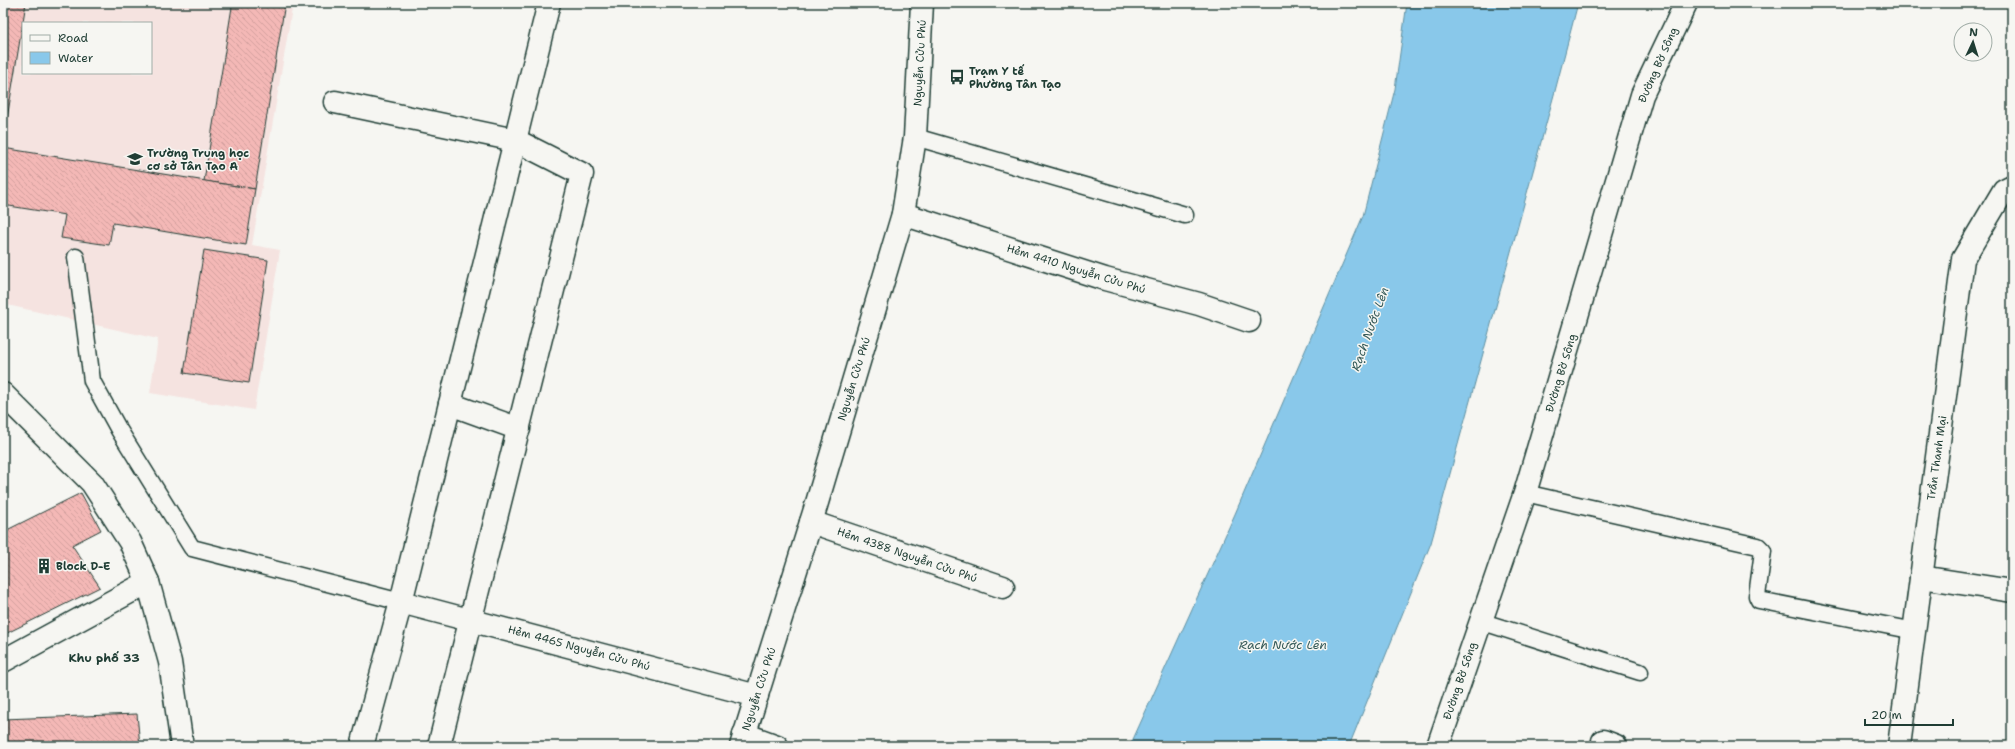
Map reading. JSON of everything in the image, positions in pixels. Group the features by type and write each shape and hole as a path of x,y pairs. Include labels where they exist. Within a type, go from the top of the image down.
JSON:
{"street":[{"path":"362,746 401,602 550,3"},
{"name":"Nguyễn Cửu Phú","path":"742,740 811,522 903,214 915,137 922,3"},
{"name":"Đường Bờ Sông","path":"1438,746 1525,493 1642,95 1686,3"},
{"path":"335,102 515,140 582,174 440,746"},
{"name":"Trần Thanh Mại","path":"1899,746 1963,259 2004,190 2012,186"},
{"name":"Hẻm 4410 Nguyễn Cửu Phú","path":"903,214 1105,279 1199,304 1249,321"},
{"path":"3,394 92,483 130,542 148,582 170,662 182,746"},
{"path":"450,404 519,429"},
{"name":"Hẻm 4388 Nguyễn Cửu Phú","path":"811,522 1003,587"},
{"path":"1921,577 2012,591"},
{"path":"3,660 148,582"},
{"name":"Hẻm 4465 Nguyễn Cửu Phú","path":"401,602 757,696"},
{"path":"742,740 777,746"}],"lane":[{"path":"915,137 1185,215"},
{"path":"76,257 92,381 119,430 192,548 401,602"},
{"path":"1525,493 1758,546 1763,551 1757,596 1759,600 1915,631"},
{"path":"1480,621 1640,672"}],"shaded area":[{"name":"Trường Trung học cơ sở Tân Tạo A","path":"3,3 293,3 252,245 280,250 254,410 150,393 158,339 3,304"}],"water":[{"name":"Rạch Nước Lên","path":"1407,3 1578,3 1431,543 1349,746 1130,746 1235,514 1363,216 1395,89"}],"building":[{"path":"3,3 26,3 22,22 3,143"},
{"path":"206,3 285,3 255,189 204,181 232,7"},
{"path":"3,148 255,189 246,245 113,223 109,245 61,238 65,215 3,205"},
{"path":"204,250 268,260 249,383 184,373"},
{"name":"Block D-E","path":"81,493 101,530 72,545 100,587 3,635 3,532"},
{"path":"137,714 140,746 3,746 3,719"}],"place":[{"name":"Trạm Y tế Phường Tân Tạo","path":"957,77"},
{"name":"Trường Trung học cơ sở Tân Tạo A","path":"135,159"},
{"name":"Block D-E","path":"44,566"}],"district":[{"name":"Khu phố 33","path":"104,658"}]}
